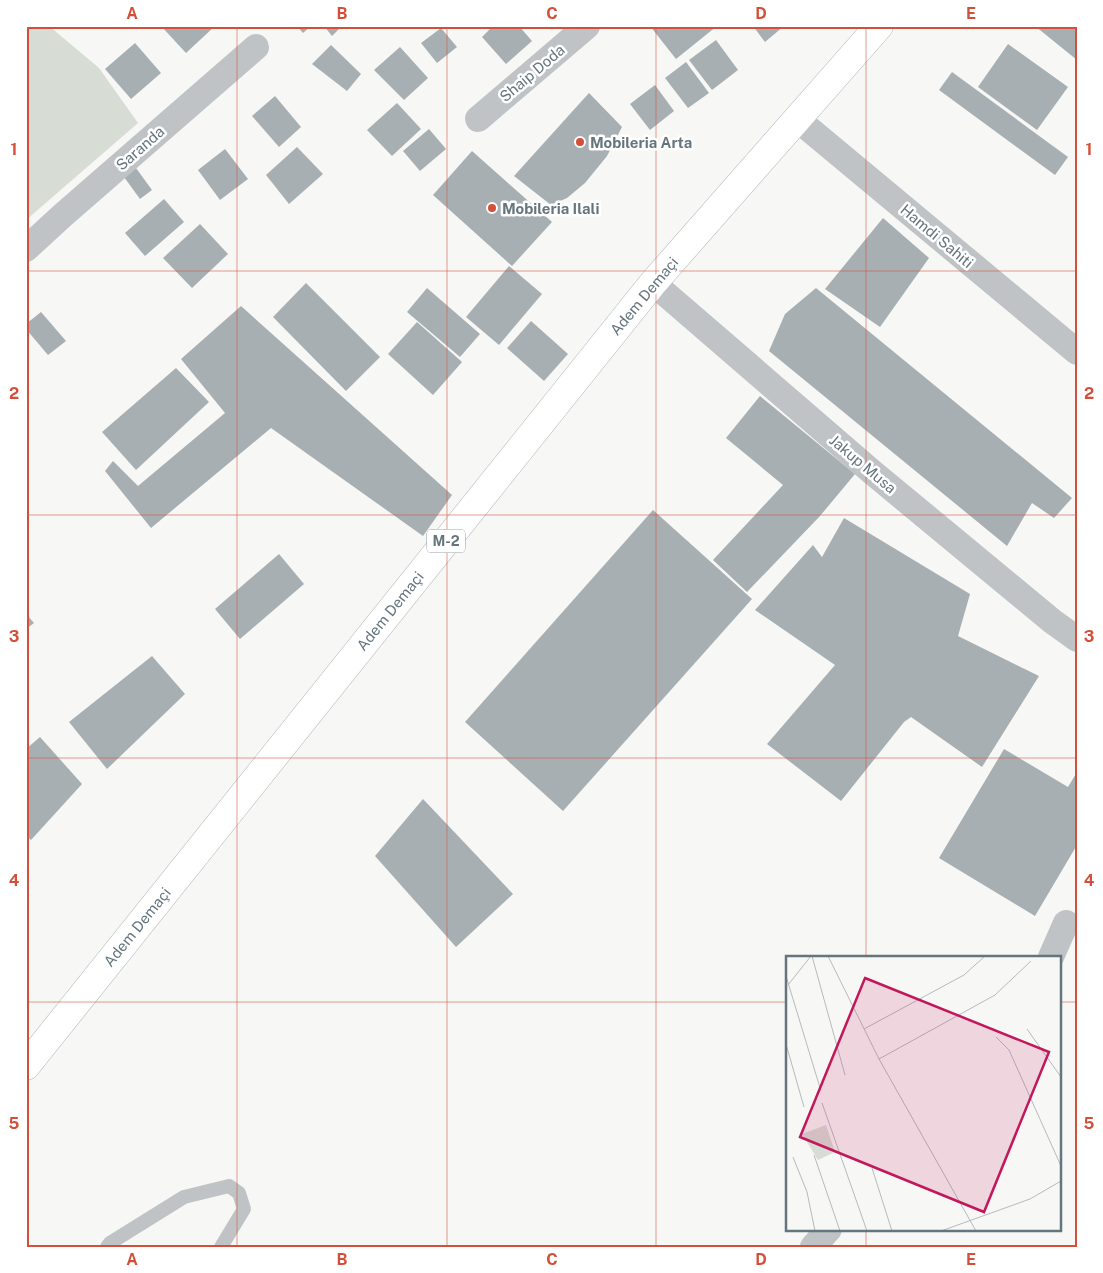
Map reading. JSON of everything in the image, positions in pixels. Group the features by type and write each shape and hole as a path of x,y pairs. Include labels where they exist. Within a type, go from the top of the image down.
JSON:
{"main road":[{"name":"Adem Demaçi","path":"26,1066 653,283 879,26"}],"street":[{"name":"Shaip Doda","path":"478,119 587,26"},
{"name":"Saranda","path":"26,249 256,47"},
{"name":"Hamdi Sahiti","path":"797,119 1077,352"},
{"name":"Jakup Musa","path":"653,283 872,472 1077,639"},
{"path":"1051,956 1066,922"},
{"path":"813,1247 828,1230"}],"lane":[{"path":"107,1247 110,1243 184,1197 229,1186 239,1193 244,1209 221,1247"}],"shaded area":[{"path":"26,26 49,26 99,68 138,123 26,220"}],"building":[{"path":"161,26 215,26 186,53"},
{"path":"297,26 311,26 303,33"},
{"path":"324,26 342,26 332,36"},
{"path":"493,26 519,26 532,41 506,64 482,37"},
{"path":"650,26 717,26 676,59"},
{"path":"753,26 784,26 765,42"},
{"path":"1035,26 1077,26 1077,60"},
{"path":"441,28 457,47 437,63 421,43"},
{"path":"716,40 738,70 712,90 689,60"},
{"path":"135,43 161,73 131,99 105,69"},
{"path":"1008,44 1068,87 1037,130 978,87"},
{"path":"331,45 361,74 347,91 312,64"},
{"path":"400,47 428,78 404,100 374,70"},
{"path":"686,62 709,93 688,108 665,78"},
{"path":"952,72 1068,157 1055,175 939,90"},
{"path":"655,85 674,111 650,130 630,104"},
{"name":"Mobileria Arta","path":"589,93 622,127 607,156 585,183 567,198 551,205 514,176"},
{"path":"275,96 301,127 279,147 252,116"},
{"path":"397,103 421,129 392,156 367,130"},
{"path":"429,129 446,149 420,171 403,151"},
{"path":"297,147 323,174 289,204 266,175"},
{"path":"225,149 248,179 220,200 198,170"},
{"name":"Mobileria Ilali","path":"472,151 552,222 512,266 433,195"},
{"path":"136,168 152,190 140,199 124,177"},
{"path":"164,199 184,222 145,256 125,233"},
{"path":"883,218 929,258 880,327 825,289"},
{"path":"200,224 228,254 192,288 163,258"},
{"path":"509,266 542,294 499,345 466,317"},
{"path":"306,283 380,357 346,391 273,317"},
{"path":"427,288 480,334 460,357 407,312"},
{"path":"816,288 1072,498 1054,518 1032,503 1007,546 769,351 785,314"},
{"path":"241,306 452,495 423,536 271,428 151,528 105,471 113,461 138,486 225,413 181,359"},
{"path":"41,312 66,341 48,355 26,329 26,324"},
{"path":"531,321 568,354 544,381 507,348"},
{"path":"417,322 462,362 433,395 388,354"},
{"path":"176,368 209,402 136,470 102,432"},
{"path":"760,396 855,474 820,516 747,592 713,560 783,485 726,438"},
{"path":"653,510 752,599 563,811 465,722"},
{"path":"844,518 970,594 958,636 1039,676 982,767 911,717 904,722 841,801 767,744 835,665 755,610 813,545 822,557"},
{"path":"279,554 304,584 240,639 215,609"},
{"path":"26,614 34,623 26,629"},
{"path":"152,656 185,694 107,769 69,722"},
{"path":"40,737 82,784 31,840 26,835 26,749"},
{"path":"1004,749 1068,787 1077,772 1077,845 1035,916 939,858"},
{"path":"423,799 513,894 456,947 375,856"}],"place":[{"name":"Mobileria Arta","path":"580,142"},
{"name":"Mobileria Ilali","path":"492,208"}]}
